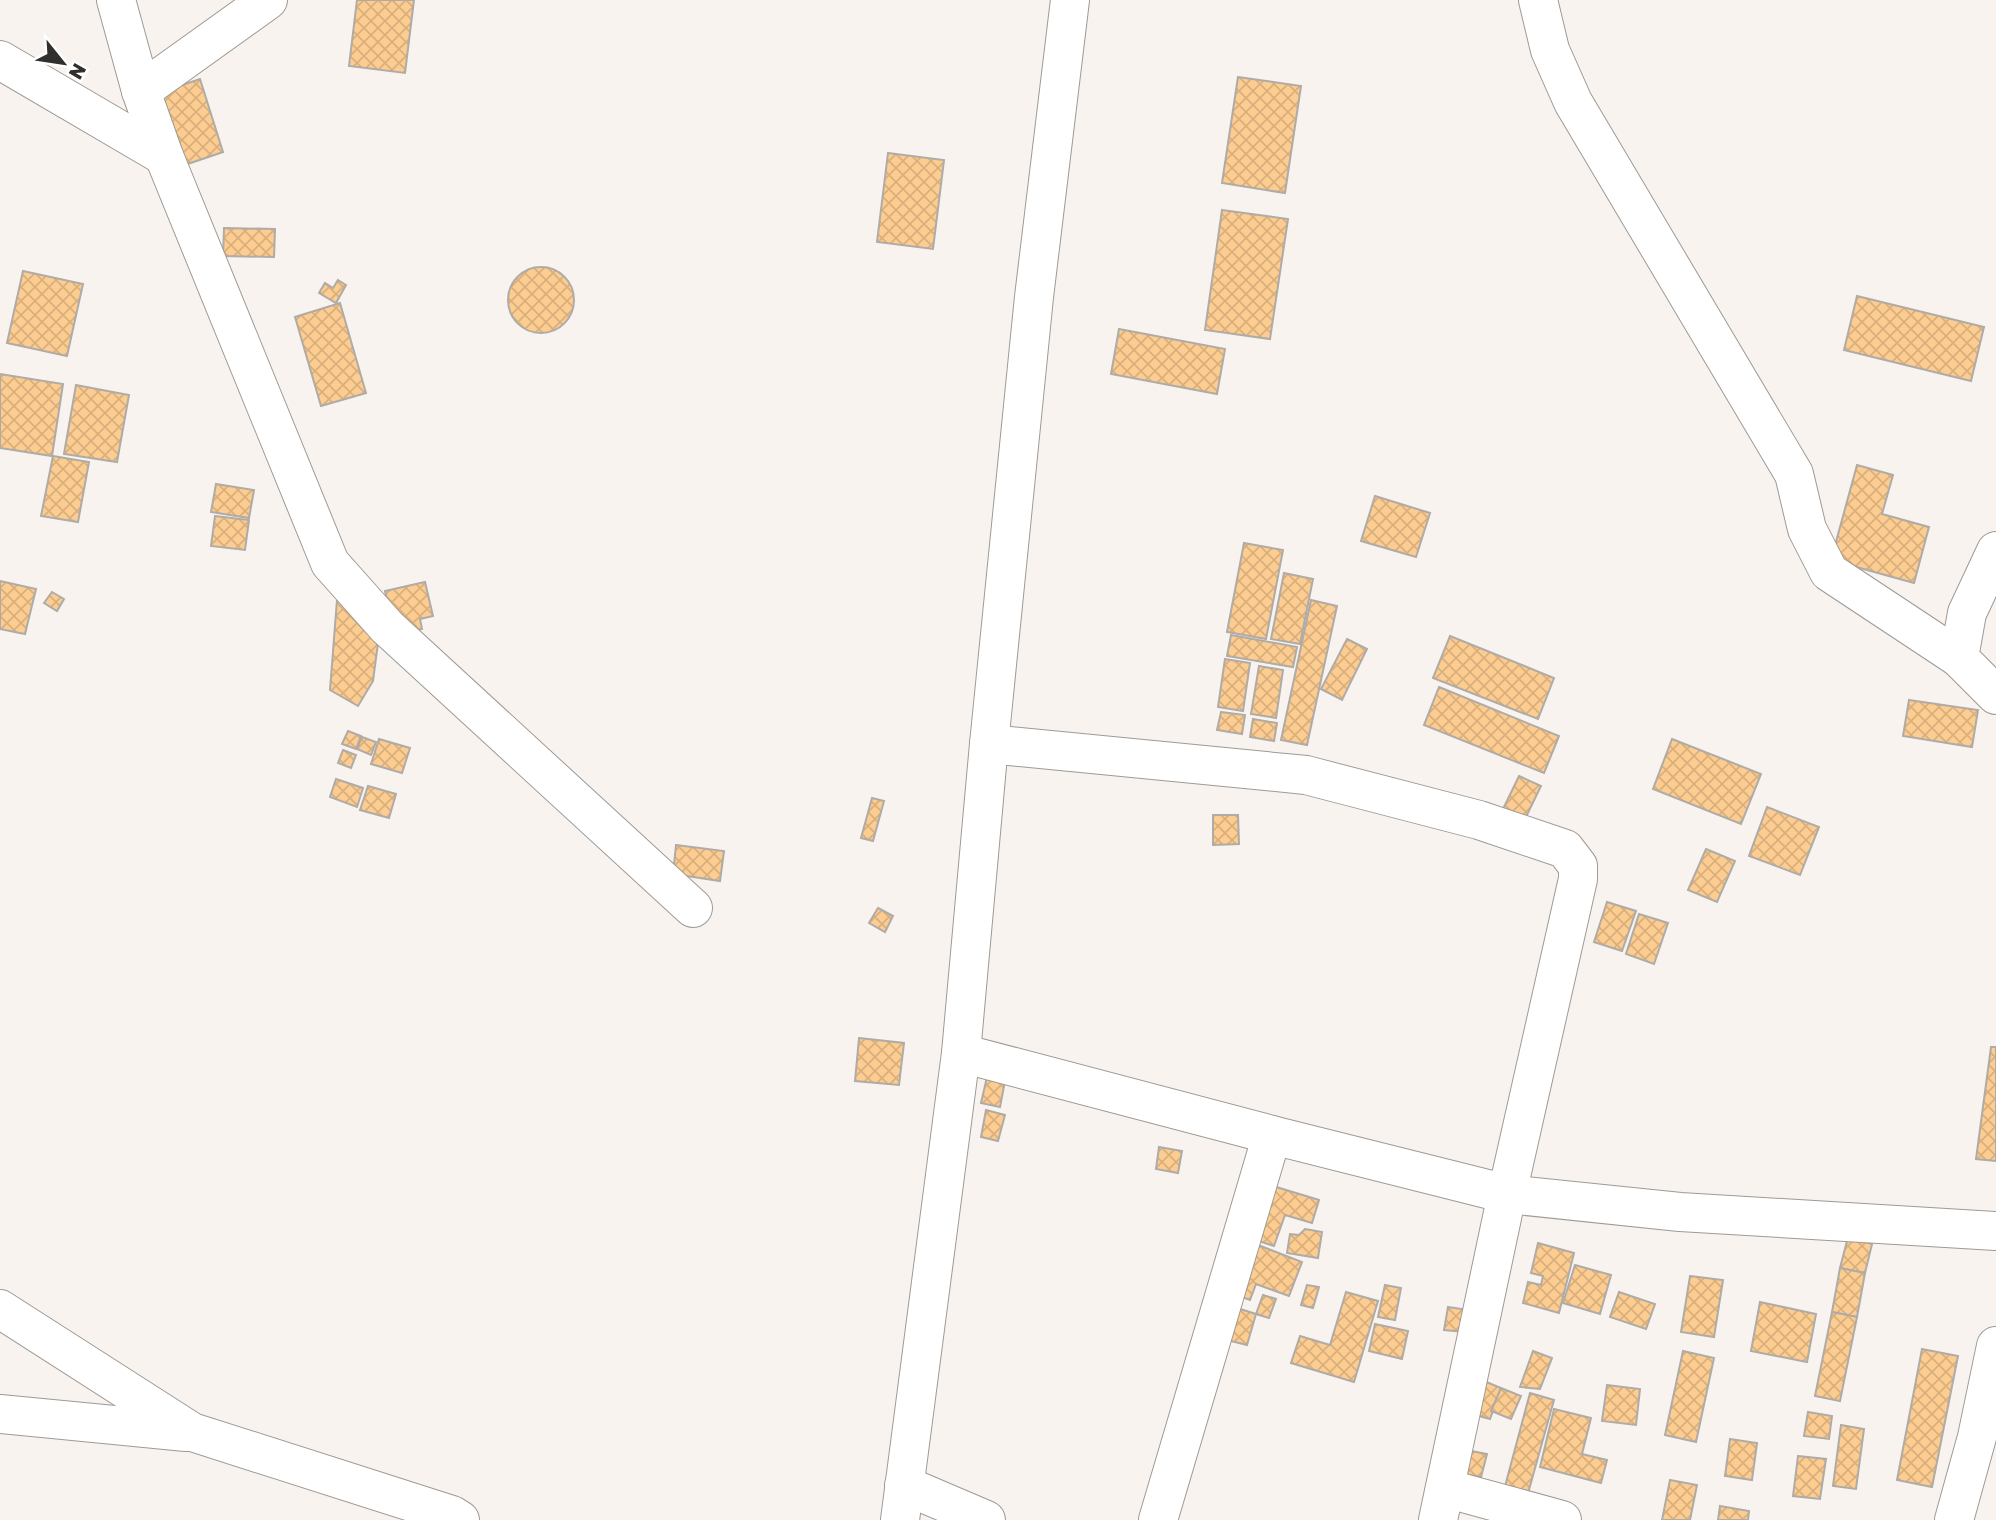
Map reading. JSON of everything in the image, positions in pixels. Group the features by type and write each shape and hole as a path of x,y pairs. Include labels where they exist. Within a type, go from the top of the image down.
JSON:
{"street":[{"path":"116,0 163,156 330,563 387,627 693,908"},
{"path":"142,91 268,0"},
{"path":"986,1520 902,1502 961,1053 1034,297 1070,0"},
{"path":"1538,0 1550,50 1573,102 1794,474 1807,529 1829,572 1959,658 1996,695"},
{"path":"0,60 163,156"},
{"path":"1959,658 1968,613 1996,551"},
{"path":"989,744 1306,775 1479,820 1565,849 1578,866 1578,879 1507,1194 1442,1504 1562,1520"},
{"path":"961,1053 1507,1194 1680,1212 1996,1231"},
{"path":"1158,1520 1272,1135"},
{"path":"0,1309 192,1432"},
{"path":"1954,1520 1977,1437 1996,1346"},
{"path":"0,1414 192,1432 452,1515 460,1520"}],"building":[{"path":"357,0 414,0 405,73 349,66"},
{"path":"1238,77 1301,86 1285,193 1222,183"},
{"path":"200,79 223,152 176,168 152,95"},
{"path":"888,153 944,160 933,249 877,242"},
{"path":"1222,210 1288,219 1270,339 1205,330"},
{"path":"224,228 275,229 274,257 223,256"},
{"path":"535,267 547,267 559,272 569,282 574,300 572,313 559,328 547,333 535,333 523,328 513,318 508,306 508,294 513,282 523,272"},
{"path":"23,271 83,284 67,356 7,343"},
{"path":"338,280 346,285 336,303 319,293 325,283 333,288"},
{"path":"1857,296 1984,327 1971,381 1844,350"},
{"path":"340,303 366,393 321,406 295,317"},
{"path":"1119,329 1225,349 1217,394 1111,374"},
{"path":"0,374 63,384 52,456 0,448"},
{"path":"76,385 129,395 117,462 64,454"},
{"path":"53,456 89,462 78,522 41,516"},
{"path":"1857,465 1893,475 1882,514 1929,527 1914,583 1831,560"},
{"path":"216,484 254,490 249,518 211,512"},
{"path":"1375,496 1430,513 1416,557 1361,541"},
{"path":"215,516 249,520 245,550 211,546"},
{"path":"1244,543 1283,550 1266,639 1227,632"},
{"path":"1284,573 1313,579 1300,644 1271,639"},
{"path":"0,581 36,589 25,634 0,629"},
{"path":"425,582 433,616 420,619 422,629 410,632 393,630 385,591"},
{"path":"52,592 64,599 57,611 44,603"},
{"path":"337,600 380,628 373,681 358,706 330,690"},
{"path":"1311,600 1337,606 1307,745 1281,740"},
{"path":"1231,635 1297,647 1293,667 1227,656"},
{"path":"1450,636 1554,678 1538,719 1433,678"},
{"path":"1347,639 1367,649 1342,700 1321,689"},
{"path":"1225,659 1250,663 1243,711 1218,707"},
{"path":"1259,666 1283,670 1276,718 1251,714"},
{"path":"1439,687 1559,736 1544,773 1424,725"},
{"path":"1909,700 1978,710 1972,747 1903,736"},
{"path":"1221,712 1245,715 1242,734 1217,730"},
{"path":"1253,719 1277,723 1274,741 1250,737"},
{"path":"348,731 361,736 356,749 342,744"},
{"path":"362,737 376,742 371,755 357,749"},
{"path":"379,739 410,748 402,773 371,764"},
{"path":"1672,739 1761,774 1741,824 1653,789"},
{"path":"343,750 356,755 351,768 338,763"},
{"path":"1519,776 1541,786 1525,819 1503,809"},
{"path":"336,779 363,788 357,807 330,797"},
{"path":"368,786 396,794 389,818 360,810"},
{"path":"872,798 884,801 873,841 861,838"},
{"path":"1767,807 1819,827 1800,875 1749,856"},
{"path":"1213,815 1238,815 1239,844 1213,845"},
{"path":"676,845 724,851 720,881 673,874"},
{"path":"1706,849 1735,861 1717,902 1688,890"},
{"path":"1607,902 1636,911 1622,951 1594,942"},
{"path":"878,908 893,916 885,932 869,923"},
{"path":"1639,914 1668,923 1654,964 1626,954"},
{"path":"859,1038 904,1043 899,1085 855,1081"},
{"path":"1991,1047 1996,1047 1996,1161 1976,1159"},
{"path":"987,1077 1005,1081 1000,1107 981,1103"},
{"path":"986,1110 1005,1115 998,1141 981,1137"},
{"path":"1159,1147 1182,1151 1178,1173 1156,1169"},
{"path":"1273,1186 1319,1200 1312,1223 1285,1215 1274,1246 1256,1240"},
{"path":"1305,1229 1322,1232 1318,1258 1287,1253 1290,1234 1299,1235"},
{"path":"1848,1237 1872,1244 1865,1273 1840,1268"},
{"path":"1538,1243 1574,1253 1559,1313 1523,1303 1528,1282 1541,1285 1543,1276 1531,1273"},
{"path":"1258,1245 1302,1262 1289,1296 1256,1284 1250,1300 1239,1296"},
{"path":"1575,1265 1611,1275 1600,1314 1563,1303"},
{"path":"1840,1268 1865,1273 1857,1317 1832,1312"},
{"path":"1690,1276 1723,1280 1714,1337 1681,1332"},
{"path":"1307,1285 1319,1287 1313,1308 1301,1305"},
{"path":"1385,1285 1401,1288 1395,1320 1378,1317"},
{"path":"1346,1292 1378,1301 1354,1382 1291,1363 1300,1336 1330,1345"},
{"path":"1619,1292 1655,1304 1646,1329 1610,1317"},
{"path":"1263,1295 1276,1299 1269,1318 1256,1314"},
{"path":"1760,1302 1816,1314 1807,1362 1751,1351"},
{"path":"1448,1307 1469,1310 1465,1332 1444,1330"},
{"path":"1237,1308 1256,1314 1247,1345 1227,1340"},
{"path":"1832,1312 1857,1317 1840,1401 1815,1396"},
{"path":"1375,1324 1408,1331 1402,1359 1369,1351"},
{"path":"1922,1349 1958,1356 1932,1487 1897,1480"},
{"path":"1533,1351 1552,1358 1540,1389 1520,1387"},
{"path":"1683,1351 1714,1358 1696,1442 1665,1435"},
{"path":"1484,1381 1501,1388 1490,1419 1472,1414"},
{"path":"1607,1385 1640,1389 1636,1425 1602,1421"},
{"path":"1501,1388 1521,1396 1511,1419 1491,1411"},
{"path":"1530,1393 1554,1400 1527,1497 1504,1490"},
{"path":"1554,1409 1591,1418 1582,1454 1607,1460 1601,1483 1540,1467"},
{"path":"1808,1412 1832,1416 1829,1439 1804,1436"},
{"path":"1841,1425 1864,1429 1856,1489 1833,1486"},
{"path":"1730,1439 1757,1443 1752,1480 1725,1476"},
{"path":"1461,1449 1487,1454 1481,1477 1457,1473"},
{"path":"1798,1456 1826,1459 1820,1499 1793,1496"},
{"path":"1670,1480 1697,1485 1690,1520 1662,1520"},
{"path":"1720,1506 1749,1511 1748,1520 1718,1520"}]}
